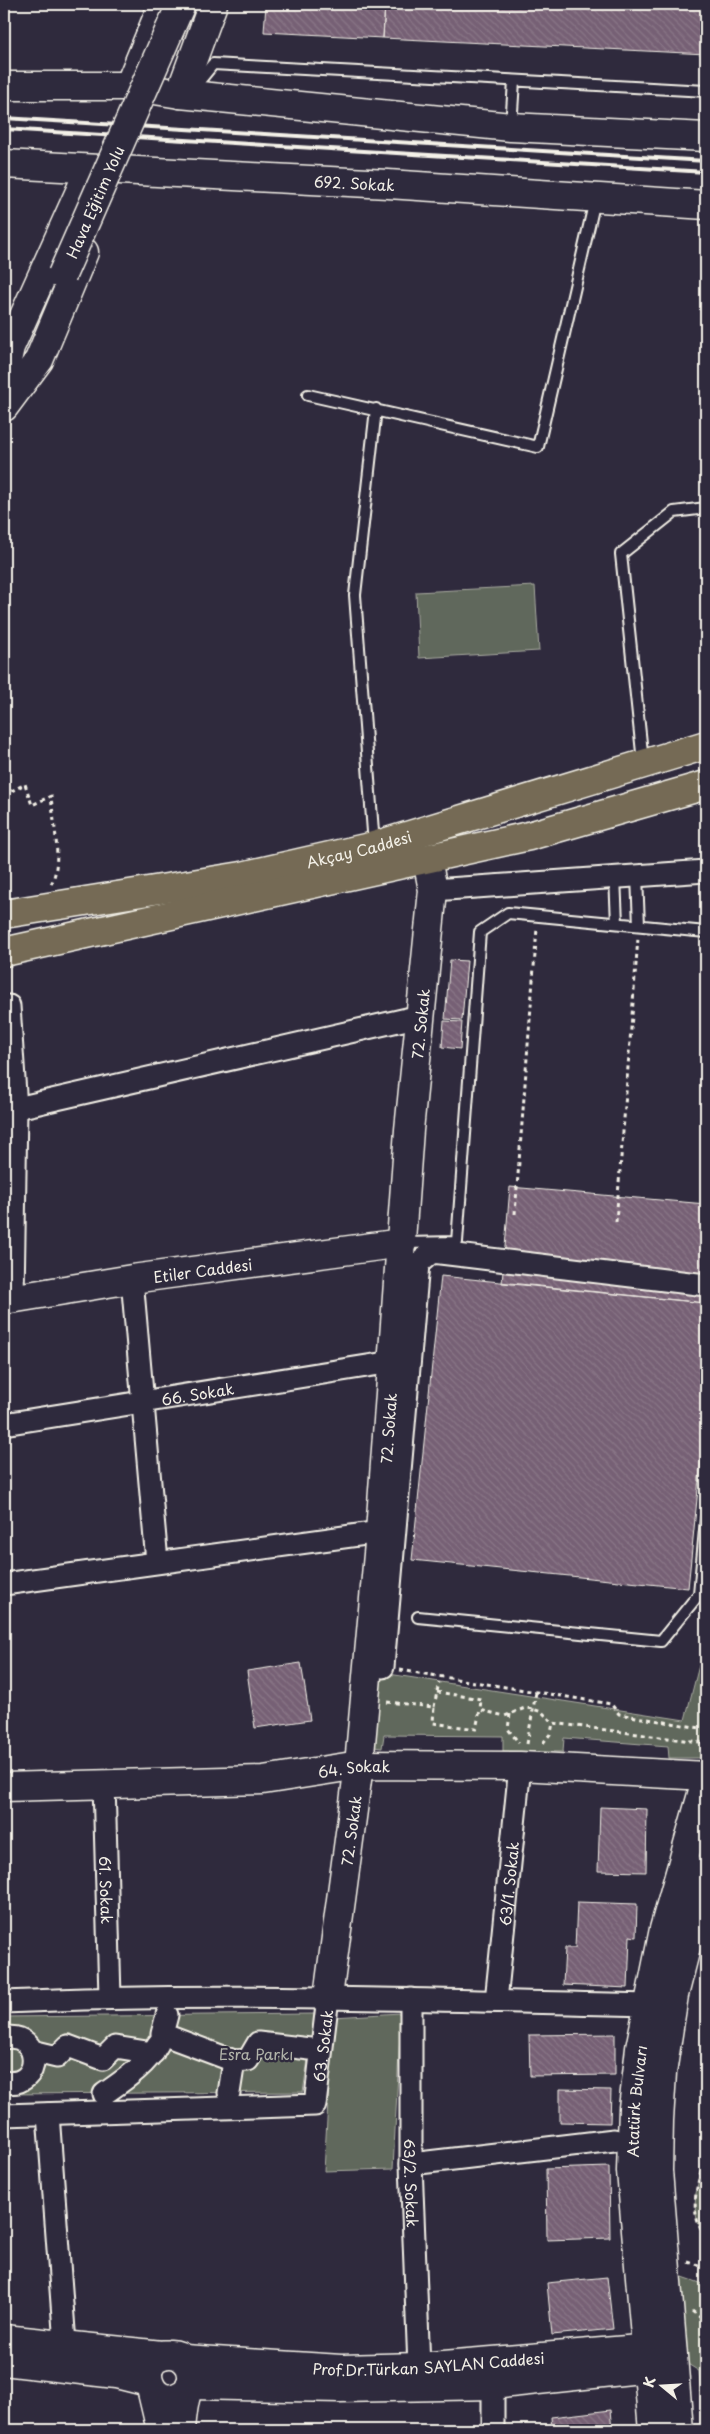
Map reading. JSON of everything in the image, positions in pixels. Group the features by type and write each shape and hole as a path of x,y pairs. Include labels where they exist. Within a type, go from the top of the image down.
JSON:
{"highway":[{"name":"Akçay Caddesi","path":"4,914 242,876 374,846 510,803 643,766 706,745"},
{"name":"Akçay Caddesi","path":"4,952 427,859 588,821 706,785"}],"street":[{"path":"129,86 163,4"},
{"name":"Hava Eğitim Yolu","path":"4,398 62,274 181,4"},
{"path":"184,95 213,4"},
{"path":"4,86 129,86 184,95 511,127 706,137"},
{"name":"692. Sokak","path":"4,164 378,183 706,205"},
{"path":"4,374 10,347 90,168"},
{"path":"4,408 39,360 118,170"},
{"name":"72. Sokak","path":"328,1996 359,1765 380,1532 409,1130 433,890 427,859"},
{"path":"433,890 706,871"},
{"path":"4,1006 8,1006 10,1109 8,1299"},
{"path":"10,1109 420,1016"},
{"name":"Etiler Caddesi","path":"8,1299 132,1279 402,1243"},
{"path":"383,1667 418,1264 432,1252 706,1285"},
{"path":"132,1279 157,1562"},
{"name":"66. Sokak","path":"4,1424 392,1362"},
{"path":"4,1584 380,1532"},
{"name":"64. Sokak","path":"4,1787 263,1780 359,1765 524,1759 706,1776"},
{"name":"63/1. Sokak","path":"496,2001 524,1759"},
{"name":"Atatürk Bulvarı","path":"679,2430 660,2357 632,2171 633,2108 647,2005 664,1929 706,1780"},
{"name":"61. Sokak","path":"104,1784 110,1997"},
{"name":"Atatürk Bulvarı","path":"653,2430 660,2357 658,2171 662,2073 674,1995 705,1876"},
{"path":"328,1996 647,2005"},
{"name":"63. Sokak","path":"4,2002 110,1997 328,1996 315,2105 4,2115"},
{"name":"63/2. Sokak","path":"411,1999 412,2164 419,2367"},
{"path":"104,2094 134,2073 160,2034"},
{"path":"4,2038 14,2037 21,2040 32,2051 57,2057 68,2046 103,2059 115,2047 160,2034 234,2061 248,2060 258,2043 310,2049"},
{"path":"4,2082 18,2082 29,2074 33,2067 32,2051"},
{"path":"229,2093 234,2061"},
{"path":"48,2114 65,2344"},
{"path":"412,2164 614,2140"},
{"name":"Prof.Dr.Türkan SAYLAN Caddesi","path":"4,2339 173,2357 342,2369 660,2357"},
{"path":"161,2430 150,2385 149,2368 152,2362 173,2357 191,2371 180,2430"},
{"name":"Prof.Dr.Türkan SAYLAN Caddesi","path":"188,2388 493,2385 660,2357"},
{"path":"4,2361 116,2374 150,2385 156,2394 168,2399 175,2398 188,2388"},
{"path":"493,2385 493,2430"}],"lane":[{"path":"184,95 213,64 706,91"},
{"path":"511,127 514,81"},
{"path":"308,395 538,447 595,199"},
{"path":"374,846 355,596 376,409"},
{"path":"643,766 621,554 674,512 706,508"},
{"path":"637,876 639,925"},
{"path":"615,877 617,923"},
{"path":"402,1243 457,1242 480,932 508,913 706,932"},
{"path":"418,1617 661,1641 699,1594 706,1519"}],"path":[{"path":"4,795 25,784 32,805 50,796 56,844 56,875 47,891"},
{"path":"515,1214 538,916"},
{"path":"616,1222 639,925"},
{"path":"383,1667 611,1704 619,1714 706,1730"},
{"path":"437,1692 481,1699 476,1729 433,1723 434,1707 437,1692 439,1682"},
{"path":"524,1759 536,1692"},
{"path":"379,1701 434,1707"},
{"path":"480,1710 505,1716 525,1708 532,1709 542,1712 553,1724 706,1743"},
{"path":"510,1714 508,1730 517,1742 524,1759"},
{"path":"524,1759 545,1743 553,1724"},
{"path":"706,2156 696,2187 694,2205 698,2223 706,2238"}],"green space":[{"path":"535,586 539,651 419,658 416,592"},
{"path":"706,1638 706,1754 704,1758 669,1758 668,1746 564,1738 563,1752 503,1751 503,1736 384,1735 382,1748 374,1747 382,1673 685,1720"},
{"path":"401,2013 393,2169 324,2171 333,2017"},
{"name":"Esra Parkı","path":"315,2014 303,2092 4,2094 4,2017"},
{"path":"706,2156 706,2238 700,2228 695,2208 697,2188"},
{"path":"671,2273 706,2285 706,2425 703,2424 699,2371 678,2358"}],"building":[{"path":"266,4 385,4 383,38 264,32"},
{"path":"385,4 706,4 706,54 383,38"},
{"path":"450,960 467,961 462,1020 445,1019"},
{"path":"444,1021 462,1022 460,1049 442,1047"},
{"path":"510,1187 706,1204 705,1303 502,1283"},
{"path":"441,1276 706,1303 706,1410 688,1588 412,1560"},
{"path":"301,1663 310,1720 255,1728 247,1671"},
{"path":"600,1807 647,1809 646,1872 598,1871"},
{"path":"577,1902 637,1904 636,1937 630,1936 628,1988 563,1985 565,1948 575,1948"},
{"path":"615,2034 615,2075 530,2076 529,2035"},
{"path":"560,2089 611,2090 610,2123 560,2122"},
{"path":"609,2167 610,2238 547,2240 546,2169"},
{"path":"607,2277 613,2329 552,2335 547,2283"},
{"path":"611,2410 613,2430 552,2430 551,2417"}],"railway":[{"path":"4,118 706,161"},
{"path":"4,129 706,172"}]}
